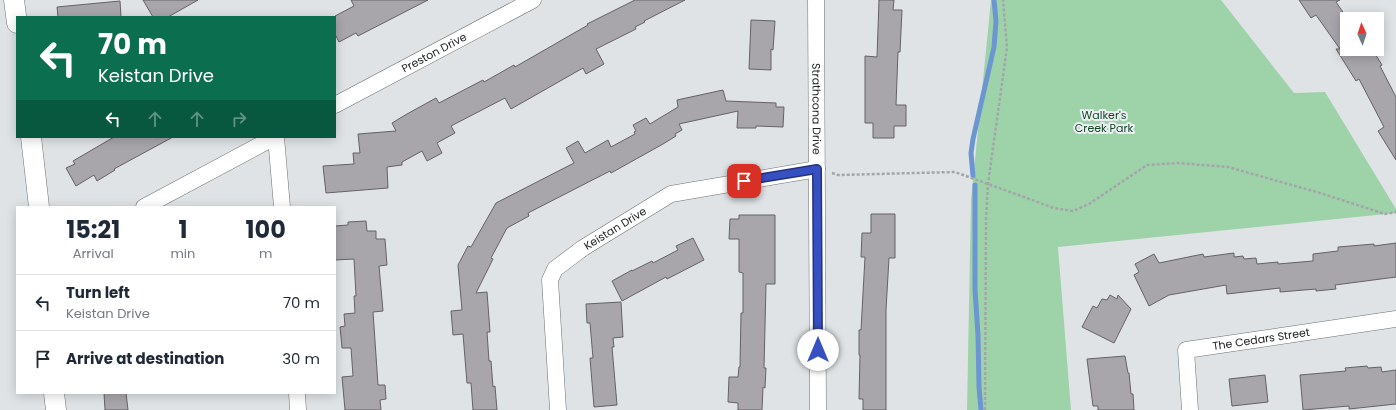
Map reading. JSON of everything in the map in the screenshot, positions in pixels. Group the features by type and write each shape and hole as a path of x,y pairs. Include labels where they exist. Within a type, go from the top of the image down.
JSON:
{"street":[{"path":"14,0 16,16"},
{"name":"Preston Drive","path":"336,104 533,0"},
{"name":"Strathcona Drive","path":"816,0 818,410"},
{"path":"31,138 39,206"},
{"path":"146,206 273,138"},
{"path":"275,138 282,206"},
{"name":"Keistan Drive","path":"558,410 550,280 555,270 583,248 671,194 817,169"},
{"name":"The Cedars Street","path":"1190,410 1186,350 1396,319"},
{"path":"54,394 56,410"},
{"path":"296,394 298,410"}],"path":[{"path":"985,410 986,219 988,184 1007,47 1003,0"},
{"path":"817,169 838,175 955,172 1054,208 1074,211 1089,204 1147,165 1178,163 1228,167 1320,193 1384,214 1396,212"}],"green space":[{"name":"Walker's Creek Park","path":"991,0 1221,0 1294,93 1325,92 1396,209 1396,213 1058,247 1071,410 967,410 971,200"}],"building":[{"path":"143,0 198,0 170,16 152,16"},
{"path":"351,0 428,0 358,36 356,33 339,42 336,36 335,16 354,6"},
{"path":"635,0 685,0 644,21 645,22 635,27 636,29 596,49 604,64 586,74 583,68 511,109 505,98 451,126 455,133 437,143 442,153 427,161 422,151 402,162 402,165 387,167 388,188 326,193 323,166 354,164 353,153 360,153 358,134 396,131 392,123 436,98 439,103 483,80 484,82 514,65 515,67 588,25 587,24"},
{"path":"879,0 894,0 893,10 902,10 900,52 898,52 896,105 906,105 906,126 894,126 894,138 873,138 873,123 865,123 865,56 877,57"},
{"path":"1299,0 1340,0 1336,2 1343,12 1340,12 1340,49 1316,15 1311,18"},
{"path":"120,1 121,16 58,16 57,7"},
{"path":"751,20 775,21 773,50 771,49 771,70 749,69"},
{"path":"1336,49 1340,49 1340,55"},
{"path":"1340,56 1376,56 1396,97 1396,160 1378,131 1384,127 1359,79 1356,81"},
{"path":"723,90 726,101 776,103 776,107 784,107 783,127 756,126 756,128 737,128 738,111 679,124 682,130 675,134 676,136 663,144 611,173 610,171 528,213 529,216 507,228 491,258 493,259 476,293 487,292 490,332 487,332 489,361 491,361 497,410 473,410 471,383 467,383 463,334 453,335 451,311 462,310 458,265 468,246 471,247 496,203 574,163 566,148 578,141 585,153 608,140 611,147 635,134 634,132 636,131 633,125 646,118 650,124 678,107 677,100"},
{"path":"112,138 171,138 114,169 115,170 97,181 94,175 76,186 66,168 75,164 73,161"},
{"path":"871,214 895,214 895,258 889,258 886,310 886,410 863,410 863,399 859,399 859,330 861,330 865,257 861,257 862,233 871,233"},
{"path":"739,215 775,215 775,284 766,284 764,368 766,368 762,410 738,410 738,403 728,402 729,377 738,377 740,367 741,313 743,313 743,273 739,272 739,239 729,239 730,219 739,219"},
{"path":"366,221 367,231 376,231 376,239 385,239 387,265 379,266 383,311 373,312 378,385 385,385 386,399 380,400 381,410 345,410 342,377 353,376 351,348 342,348 340,327 345,326 344,314 355,313 354,296 356,296 354,259 336,260 336,226 348,225 348,222"},
{"path":"693,238 704,260 667,279 666,277 622,301 612,281 632,270 652,261 653,263 678,250 676,246"},
{"path":"1396,243 1396,277 1335,285 1336,289 1280,292 1280,288 1227,294 1226,285 1169,295 1149,306 1134,275 1139,272 1135,264 1154,254 1159,263 1203,254 1204,257 1234,253 1234,257 1243,256 1244,259 1256,258 1257,264 1278,262 1278,264 1313,261 1313,254 1338,251 1338,247 1374,244 1374,246"},
{"path":"1110,295 1117,299 1118,295 1131,309 1114,343 1082,327 1093,306 1097,308 1102,299 1107,300"},
{"path":"621,302 623,337 613,338 614,347 612,347 617,405 594,407 590,358 593,358 590,323 587,323 586,304"},
{"path":"1125,356 1129,373 1131,394 1133,394 1134,410 1098,410 1098,406 1093,406 1087,359"},
{"path":"1367,366 1368,368 1381,367 1382,372 1396,370 1396,404 1349,409 1349,406 1303,410 1300,375 1346,371 1345,368"},
{"path":"1265,375 1268,402 1232,406 1229,379"},
{"path":"104,394 126,394 128,410 105,410"}],"waterway":[{"path":"973,176 971,153 973,139 994,47 996,21 994,0"},
{"path":"975,185 975,290 981,410"}],"route":[{"path":"744,181 817,169 818,350"}]}
